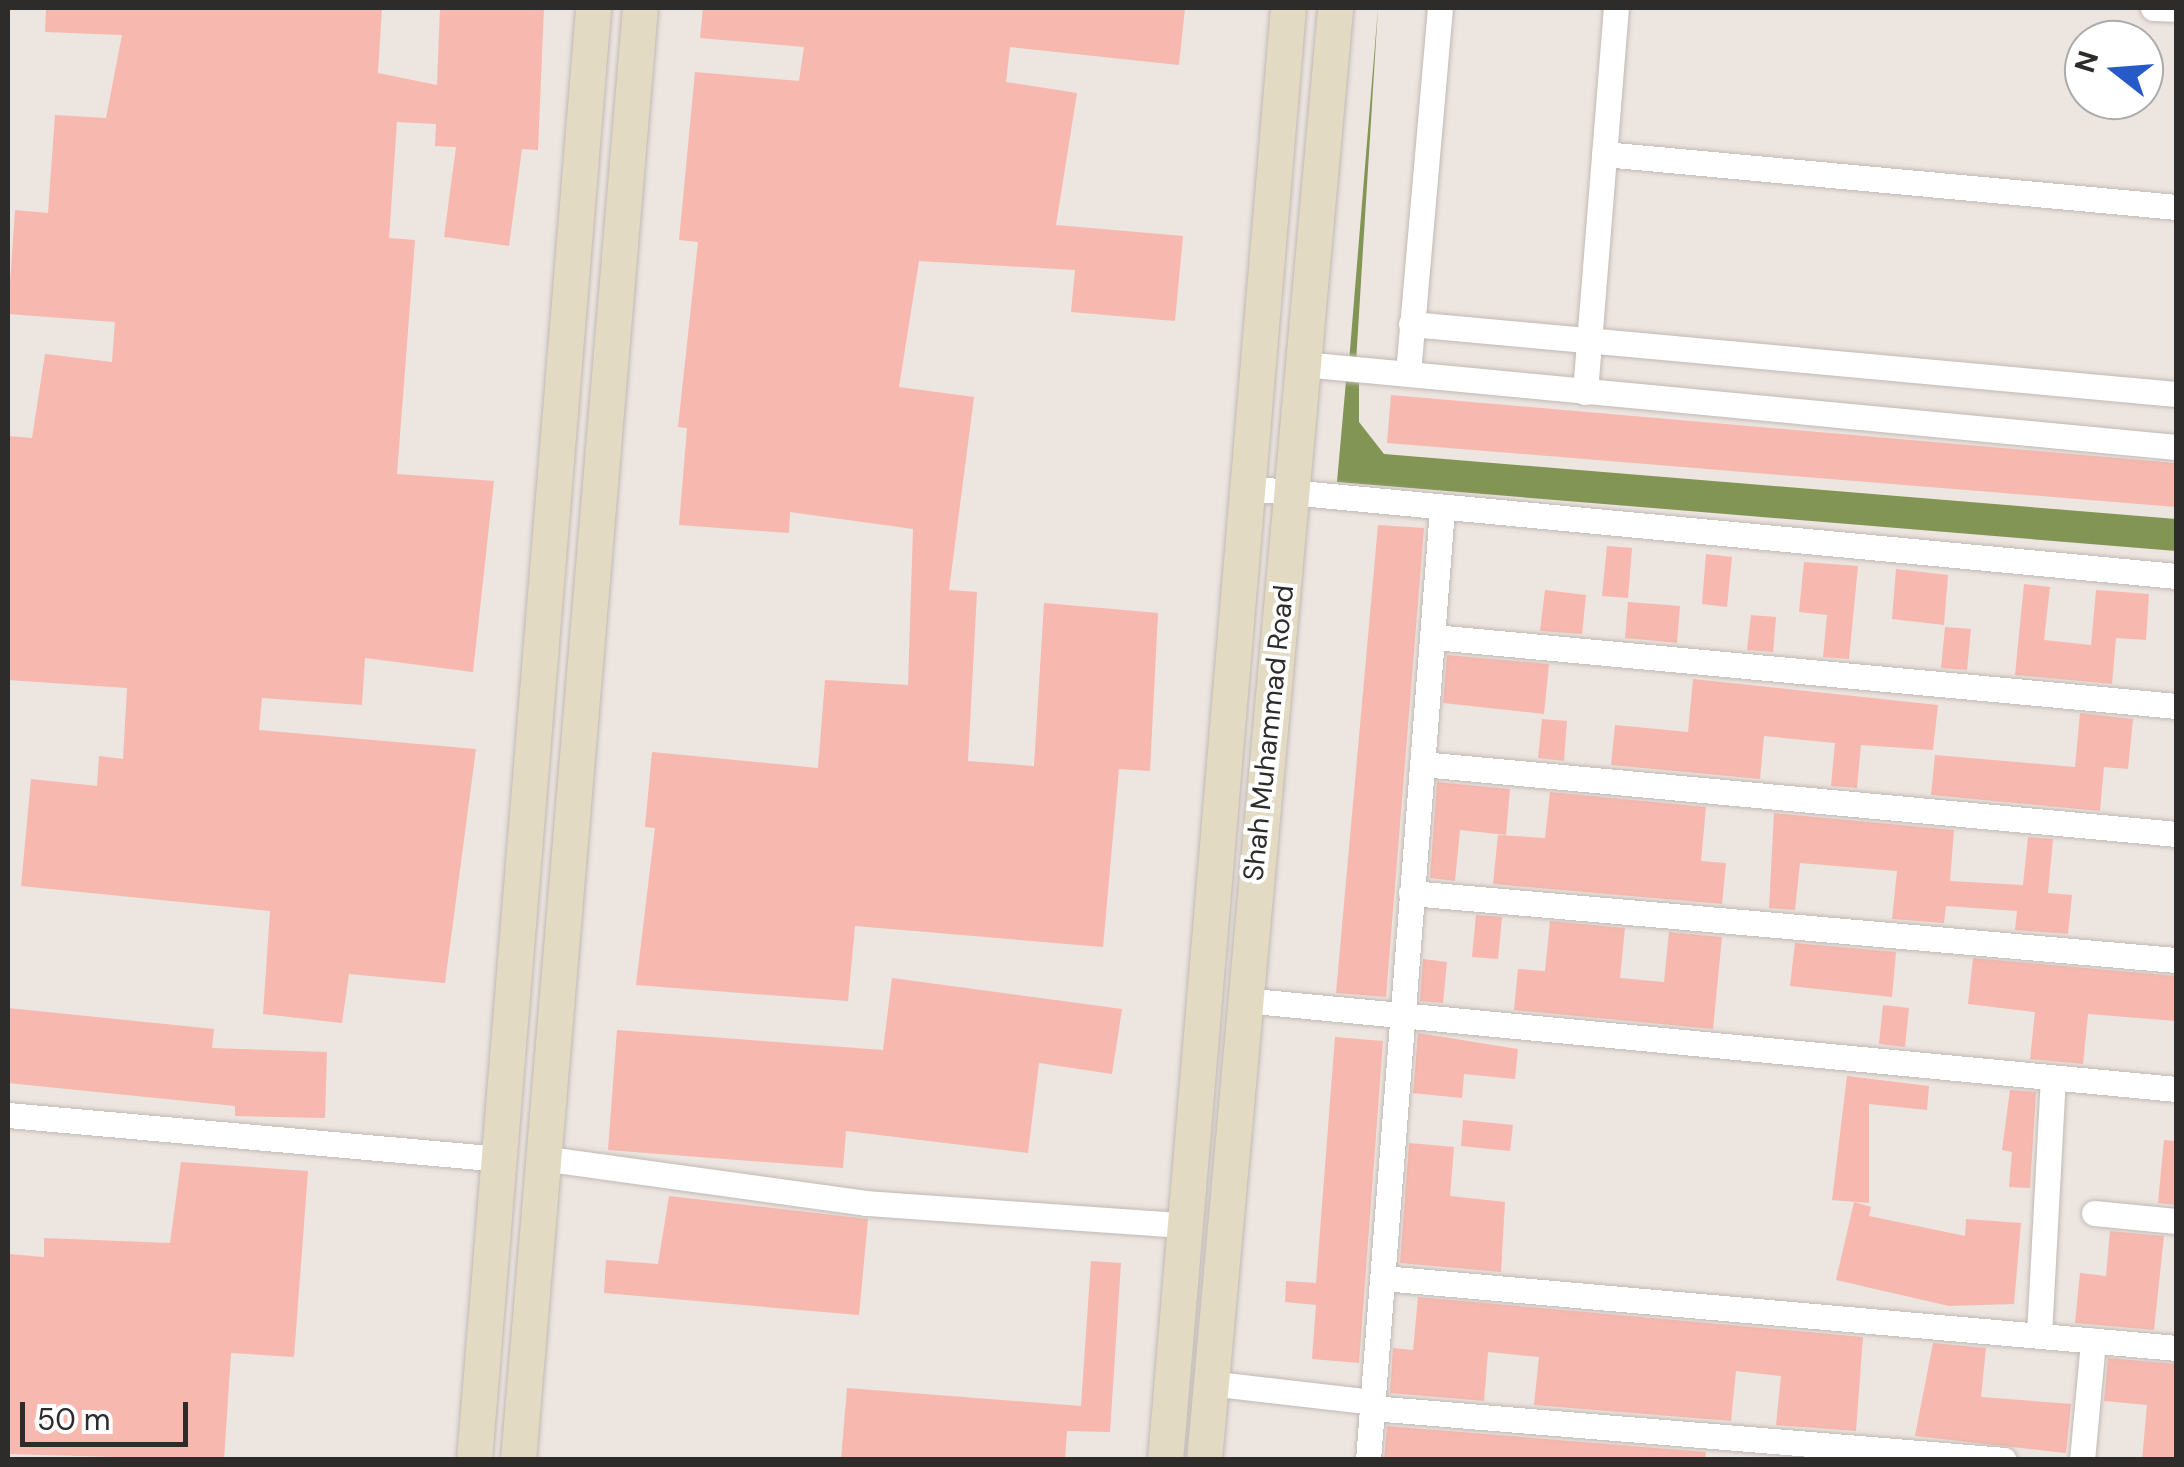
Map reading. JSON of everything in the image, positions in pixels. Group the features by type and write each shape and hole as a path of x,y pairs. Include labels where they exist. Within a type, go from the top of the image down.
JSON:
{"street":[{"path":"474,1460 494,1158 593,8"},
{"path":"518,1460 640,8"},
{"name":"Shah Muhammad Road","path":"1165,1460 1180,1225 1288,8"},
{"name":"Shah Muhammad Road","path":"1204,1460 1292,493 1316,364 1335,8"},
{"path":"1408,373 1440,8"},
{"path":"1585,392 1616,8"},
{"path":"2153,8 2176,9"},
{"path":"1604,154 2176,207"},
{"path":"581,167 625,170"},
{"path":"1411,324 2176,394"},
{"path":"1316,364 2176,447"},
{"path":"1247,488 2176,576"},
{"path":"1368,1460 1442,509"},
{"path":"1434,637 2176,706"},
{"path":"1422,764 2176,834"},
{"path":"1411,894 2176,960"},
{"path":"1243,1000 1401,1021 2176,1089"},
{"path":"2039,1336 2053,1078"},
{"path":"8,1115 494,1158"},
{"path":"542,1158 866,1203 1180,1225"},
{"path":"491,1198 538,1202"},
{"path":"2094,1213 2176,1221"},
{"path":"1384,1278 2176,1348"},
{"path":"2082,1460 2093,1341"},
{"path":"1209,1383 1372,1405 2004,1460"}],"shaded area":[{"path":"1378,8 1356,362 1349,362"},
{"path":"1346,381 1359,383 1359,422 1384,454 2176,519 2176,551 1337,482"}],"building":[{"path":"46,8 382,8 378,73 437,85 440,8 544,8 538,150 522,149 509,246 444,237 456,147 435,146 436,124 397,122 389,238 415,240 397,474 494,481 473,672 365,658 362,705 262,698 259,730 476,749 445,983 349,974 342,1023 263,1014 270,911 21,886 31,779 97,786 99,756 123,759 127,688 8,680 8,436 32,438 45,354 112,362 115,322 8,314 15,210 48,213 55,115 106,118 122,35 45,32"},
{"path":"703,8 1185,8 1179,65 1010,47 1006,82 1077,93 1056,225 1183,236 1175,321 1071,312 1075,270 919,261 899,387 974,397 949,590 977,592 968,761 1034,766 1044,603 1158,613 1150,771 1119,769 1103,947 855,926 848,1001 636,985 655,828 645,827 652,752 818,768 825,680 908,685 913,529 790,512 789,533 679,525 687,428 678,427 698,242 679,240 695,72 799,81 804,47 700,38"},
{"path":"1391,395 2176,463 2176,507 1387,443"},
{"path":"1378,525 1424,528 1386,997 1336,993"},
{"path":"1607,546 1632,548 1628,598 1602,596"},
{"path":"1706,554 1732,557 1727,607 1702,604"},
{"path":"1804,562 1858,566 1849,659 1823,657 1827,615 1799,612"},
{"path":"1896,569 1948,575 1944,625 1892,619"},
{"path":"2024,584 2050,587 2044,640 2091,645 2096,590 2149,594 2146,640 2116,638 2112,684 2015,675"},
{"path":"1545,590 1586,595 1582,634 1540,631"},
{"path":"1628,602 1680,606 1677,643 1625,638"},
{"path":"1751,615 1776,617 1773,652 1747,650"},
{"path":"1945,627 1971,629 1967,670 1941,668"},
{"path":"1447,655 1549,664 1544,714 1443,703"},
{"path":"1693,679 1938,705 1933,750 1861,745 1857,788 1831,786 1835,743 1764,736 1760,779 1611,765 1615,725 1688,732"},
{"path":"2080,713 2133,719 2128,769 2104,767 2100,811 1931,795 1935,755 2075,767"},
{"path":"1542,719 1567,721 1564,761 1538,758"},
{"path":"1437,782 1510,789 1506,835 1460,830 1455,881 1430,878"},
{"path":"1550,792 1706,807 1701,861 1726,863 1722,904 1493,884 1498,835 1545,838"},
{"path":"1774,813 1954,830 1950,881 2023,885 2028,837 2053,839 2048,893 2072,895 2068,934 2015,930 2017,911 1946,906 1944,923 1892,919 1897,871 1800,863 1795,910 1769,908"},
{"path":"1476,915 1502,917 1498,959 1472,957"},
{"path":"1550,921 1625,928 1620,978 1664,982 1669,932 1722,937 1713,1029 1514,1010 1518,969 1545,971"},
{"path":"1795,943 1896,952 1892,997 1790,986"},
{"path":"1973,958 2176,976 2176,1021 2088,1014 2083,1064 2030,1059 2035,1012 1968,1004"},
{"path":"1423,959 1447,962 1443,1003 1420,1001"},
{"path":"892,978 1122,1009 1112,1074 1039,1063 1028,1153 846,1131 843,1168 608,1150 617,1030 883,1050"},
{"path":"1883,1005 1909,1008 1905,1047 1879,1044"},
{"path":"8,1008 214,1029 212,1048 327,1052 325,1118 235,1116 235,1106 8,1083"},
{"path":"1418,1033 1518,1049 1515,1079 1464,1074 1462,1098 1413,1093"},
{"path":"1335,1037 1383,1041 1359,1363 1312,1359 1316,1305 1285,1302 1286,1281 1316,1283"},
{"path":"1847,1076 1929,1086 1927,1110 1869,1104 1869,1203 1832,1200"},
{"path":"2010,1090 2036,1092 2030,1188 2009,1187 2012,1152 2002,1150"},
{"path":"1463,1120 1513,1125 1510,1151 1461,1146"},
{"path":"2164,1140 2176,1141 2176,1205 2158,1203"},
{"path":"1409,1143 1454,1147 1450,1196 1505,1202 1501,1272 1400,1263"},
{"path":"181,1162 308,1171 294,1357 231,1353 224,1460 8,1454 8,1254 44,1257 44,1238 170,1243"},
{"path":"669,1196 868,1219 859,1315 604,1293 606,1260 658,1264"},
{"path":"1854,1202 1871,1207 1869,1216 1965,1236 1966,1219 2021,1223 2014,1304 1949,1306 1836,1280"},
{"path":"2110,1231 2164,1236 2154,1330 2075,1323 2080,1273 2106,1276"},
{"path":"1091,1261 1121,1263 1110,1432 1067,1431 1065,1460 841,1460 847,1388 1081,1406"},
{"path":"1418,1297 1863,1337 1856,1431 1776,1425 1781,1376 1736,1371 1731,1421 1534,1405 1539,1357 1488,1352 1484,1401 1390,1393 1393,1348 1413,1350"},
{"path":"1933,1343 1986,1348 1981,1397 2071,1404 2066,1453 1915,1436"},
{"path":"2108,1358 2176,1364 2176,1460 2142,1460 2147,1405 2104,1401"},
{"path":"1387,1426 1706,1452 1705,1460 1384,1460"}]}
